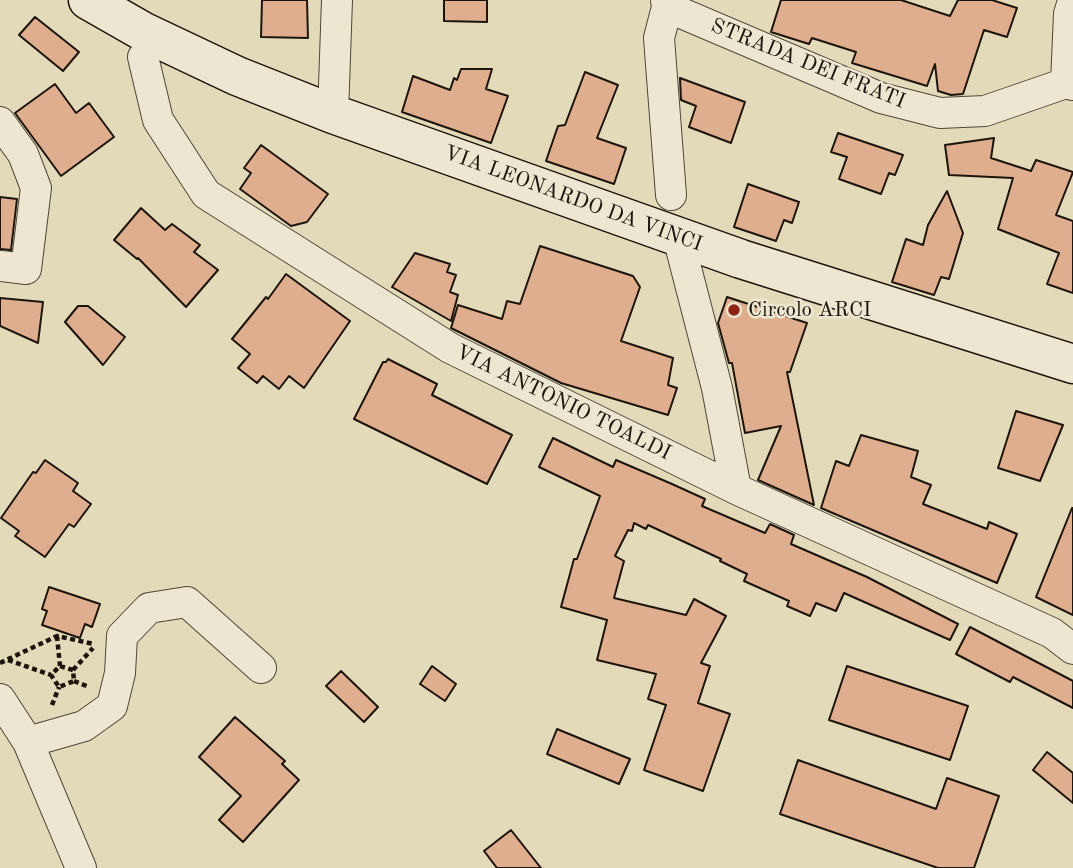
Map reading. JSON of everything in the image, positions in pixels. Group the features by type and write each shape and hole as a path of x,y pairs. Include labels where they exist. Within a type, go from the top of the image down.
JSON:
{"street":[{"name":"VIA LEONARDO DA VINCI","path":"88,0 144,32 237,76 333,114 678,237 1073,364"},
{"path":"333,114 337,0"},
{"path":"1070,84 1069,13 1073,1"},
{"path":"666,4 659,38 671,195"},
{"name":"STRADA DEI FRATI","path":"666,4 881,98 940,113 985,111 1070,84"},
{"name":"VIA ANTONIO TOALDI","path":"143,57 158,120 206,194 450,348 736,489 1052,633 1073,649"},
{"path":"0,122 23,154 36,188 26,270 0,266"},
{"path":"678,237 717,388 736,489"},
{"path":"28,742 84,726 112,706 120,673 122,636 149,608 187,602 261,668"},
{"path":"0,699 28,742 81,868"}],"path":[{"path":"57,636 60,666"},
{"path":"0,663 57,636 96,644 101,652"},
{"path":"7,660 51,675 59,687 74,681 74,670 96,644"},
{"path":"60,666 74,670"},
{"path":"51,675 60,666"}],"building":[{"path":"262,0 307,0 308,38 261,37"},
{"path":"444,0 487,0 487,22 444,21"},
{"path":"781,0 901,0 950,16 958,0 992,0 1017,8 1007,37 984,30 963,94 951,95 938,91 935,64 927,86 852,63 856,52 812,38 809,44 771,32"},
{"path":"35,17 79,52 63,71 19,35"},
{"path":"461,69 492,69 486,89 508,96 491,143 402,112 413,76 450,90"},
{"path":"585,72 618,85 597,138 626,148 614,184 546,161 558,126 565,125"},
{"path":"680,78 745,102 731,143 689,127 696,106 681,100"},
{"path":"55,84 76,113 89,103 114,137 61,176 15,113"},
{"path":"838,133 903,155 895,175 889,173 881,194 839,179 847,157 831,152"},
{"path":"994,138 991,158 1031,171 1036,160 1073,172 1056,215 1073,221 1073,293 1047,284 1059,253 998,229 1013,178 949,175 945,145"},
{"path":"261,145 328,194 307,222 291,226 240,189 251,173 244,168"},
{"path":"748,184 799,202 792,223 784,220 776,241 734,227"},
{"path":"947,191 963,233 949,279 941,277 934,295 892,282 906,239 923,245 928,225"},
{"path":"0,197 17,199 11,250 0,249"},
{"path":"141,208 165,230 172,224 200,245 194,252 218,270 186,307 138,258 114,240"},
{"path":"540,246 633,276 640,287 621,341 673,358 668,385 677,388 668,415 561,383 451,328 458,305 502,319 507,301 520,304"},
{"path":"415,253 450,264 447,272 456,275 450,292 458,295 451,321 392,287"},
{"path":"286,274 350,321 304,388 289,376 279,389 263,376 257,383 238,368 250,354 232,339 266,297 268,299"},
{"path":"727,297 807,323 790,372 787,372 814,505 758,480 781,426 745,433 732,363 729,363 718,323"},
{"path":"0,298 43,302 38,343 0,326"},
{"path":"78,306 88,306 125,337 103,365 65,322"},
{"path":"388,359 437,384 432,395 512,435 487,484 354,419 383,362"},
{"path":"1016,411 1063,425 1040,481 998,468"},
{"path":"861,435 918,451 911,477 931,485 923,504 987,529 989,522 1017,534 997,583 821,508 836,461 849,466"},
{"path":"553,438 613,467 616,460 672,484 705,499 702,506 765,533 770,524 794,535 791,544 867,577 958,624 950,640 844,593 836,611 816,603 810,616 787,606 789,601 744,581 747,574 720,561 721,559 648,525 646,529 634,523 632,531 628,530 615,556 624,561 614,598 686,615 694,599 726,616 701,663 710,666 698,703 730,714 703,791 644,770 666,705 648,699 656,674 597,660 607,620 561,607 574,559 577,559 600,496 539,467"},
{"path":"45,460 78,483 73,491 91,504 74,527 69,524 45,557 15,536 19,531 1,518 33,472 36,473"},
{"path":"1073,508 1073,615 1036,597"},
{"path":"49,587 100,604 92,627 85,624 80,638 42,625 47,611 42,609"},
{"path":"970,627 1073,681 1073,708 1013,677 1010,682 956,654"},
{"path":"432,666 456,684 445,701 420,684"},
{"path":"847,666 968,706 950,760 829,720"},
{"path":"341,671 378,707 364,722 326,686"},
{"path":"235,717 285,761 282,764 299,780 243,842 219,820 241,796 199,757"},
{"path":"557,729 630,759 619,784 547,754"},
{"path":"1047,752 1073,773 1073,803 1033,770"},
{"path":"798,760 936,809 947,778 999,796 974,868 938,868 780,814"},
{"path":"511,830 541,868 497,868 484,851"}],"place":[{"name":"Circolo ARCI","path":"734,310"}]}
